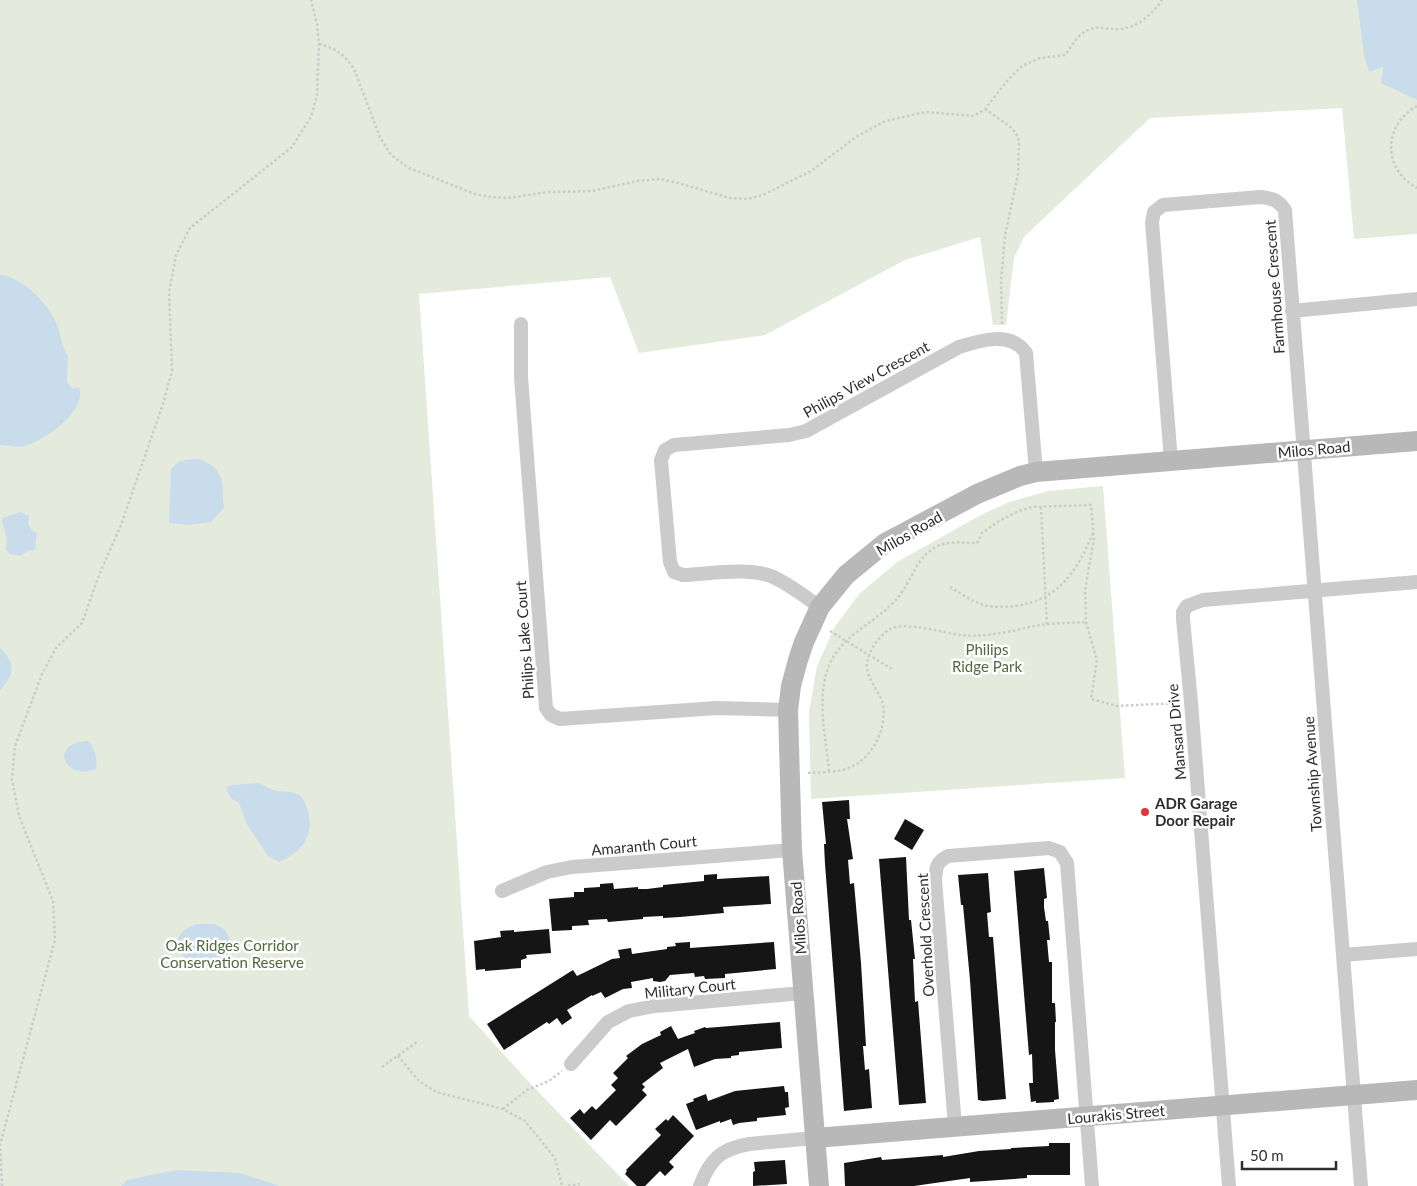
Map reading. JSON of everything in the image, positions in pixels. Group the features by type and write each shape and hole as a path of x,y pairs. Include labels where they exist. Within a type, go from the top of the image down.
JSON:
{"street":[{"name":"Farmhouse Crescent","path":"1171,461 1152,222 1154,212 1163,204 1260,197 1271,198 1279,202 1285,210 1303,450"},
{"path":"1292,311 1417,299"},
{"name":"Philips Lake Court","path":"521,324 522,378 546,708 551,715 560,719 717,708 788,710"},
{"name":"Philips View Crescent","path":"820,607 774,577 764,574 752,572 683,575 674,572 670,562 661,460 665,450 674,445 789,435 806,431 959,347 975,342 1010,340 1021,345 1026,353 1036,472"},
{"name":"Milos Road","path":"819,1186 792,850 788,710 791,686 798,660 820,607 846,575 885,543 977,494 1020,476 1036,472 1417,441"},
{"name":"Township Avenue","path":"1303,450 1361,1186"},
{"path":"1314,590 1417,582"},
{"name":"Mansard Drive","path":"1228,1186 1183,612 1187,606 1203,600 1314,590"},
{"name":"Overhold Crescent","path":"955,1126 935,880 936,867 941,860 948,856 1049,848 1060,852 1066,864 1087,1117"},
{"name":"Amaranth Court","path":"502,891 547,872 572,867 792,850"},
{"path":"1343,955 1417,949"},
{"name":"Military Court","path":"570,1064 608,1022 629,1011 655,1006 803,993"},
{"name":"Lourakis Street","path":"815,1138 1417,1090"},
{"path":"1087,1117 1092,1186"},
{"path":"700,1186 712,1162 720,1153 749,1144 815,1138"}],"path":[{"path":"2,1186 0,1145 55,940 53,901 19,816 12,779 14,746 42,674 56,648 82,623 99,575 121,525 163,404 172,371 169,292 176,255 190,228 292,147 311,117 318,95 319,44 317,24 310,0"},
{"path":"319,44 338,51 350,63 380,137 391,155 398,162 422,174 475,194 490,198 525,196 548,192 592,191 654,179 678,183 730,198 755,198 811,171 856,136 886,121 926,112 974,116 985,109 1007,81 1022,66 1040,58 1065,55 1079,35 1090,29 1102,27 1119,29 1135,26 1154,12 1162,0"},
{"path":"1417,106 1404,116 1395,130 1391,146 1396,171 1406,182 1417,188"},
{"path":"985,109 1011,127 1018,137 1019,143 1018,174 1005,236 1001,280 1002,324"},
{"path":"829,771 823,689 831,662 846,641 883,612 902,593 914,570 925,556 936,547 952,542 977,544 982,534 999,521 1018,511 1032,507 1091,505 1094,532 1085,590 1086,622 1097,660 1092,699 1117,706 1191,702"},
{"path":"1041,508 1047,625"},
{"path":"950,587 982,605 1006,607 1027,604 1045,597 1071,576 1094,532"},
{"path":"808,773 841,770 853,766 872,750 882,728 884,716 882,702 866,668 868,655 876,642 891,629 910,626 962,635 981,636 1047,625 1086,622"},
{"path":"830,631 892,669"},
{"path":"382,1067 418,1042"},
{"path":"398,1056 419,1081 436,1092 503,1109 524,1121 555,1158 562,1186"},
{"path":"503,1109 527,1090 549,1081 570,1064"},
{"path":"568,1186 580,1184"}],"green space":[{"name":"Oak Ridges Corridor Conservation Reserve","path":"0,0 1417,0 1417,234 1354,239 1342,108 1150,118 1024,237 1014,258 1006,325 993,325 980,237 905,260 765,335 639,353 610,277 419,294 469,1016 527,1080 629,1186 0,1186"},
{"name":"Philips Ridge Park","path":"1103,486 1125,778 811,799 809,712 817,666 834,628 859,594 897,562 979,516 1009,502 1048,491"}],"water":[{"path":"1357,0 1417,0 1417,100 1381,83 1383,67 1369,72 1364,55"},
{"path":"0,274 18,281 27,287 49,310 58,327 68,356 67,381 72,389 79,387 80,396 77,406 71,415 52,432 21,447 0,445"},
{"path":"200,459 209,463 219,473 224,508 211,522 190,525 169,523 171,470 177,463"},
{"path":"20,512 29,516 28,524 32,531 37,533 35,550 29,550 21,556 10,554 6,550 7,538 2,522 3,518"},
{"path":"0,648 9,659 12,669 9,679 0,690"},
{"path":"87,741 90,742 95,752 96,769 85,772 76,771 69,767 64,755 67,748"},
{"path":"258,783 273,790 299,795 307,808 310,825 305,841 295,853 279,862 268,856 246,823 239,803 232,799 226,790 231,785"},
{"path":"197,924 215,924 223,928 227,933 230,949 222,965 206,967 197,965 183,955 178,941 181,934 187,928"},
{"path":"177,1170 240,1173 280,1186 121,1186 127,1180"}],"building":[{"path":"849,800 850,819 847,819 853,859 848,860 850,884 854,883 866,1046 863,1046 865,1070 869,1069 872,1108 844,1111 822,802"},
{"path":"905,819 924,830 912,850 894,839"},
{"path":"906,857 909,920 911,920 915,959 913,959 915,1002 918,1001 926,1103 899,1105 879,859"},
{"path":"1044,868 1047,898 1044,899 1044,907 1050,940 1047,940 1049,962 1052,962 1052,1003 1055,1003 1055,1050 1059,1099 1054,1100 1054,1102 1036,1103 1036,1101 1031,1102 1029,1083 1033,1083 1032,1054 1029,1055 1014,871"},
{"path":"988,873 991,912 987,913 989,937 993,937 1006,1099 983,1101 978,1100 970,980 963,905 961,905 958,875"},
{"path":"717,874 717,879 769,876 771,904 723,907 724,913 680,917 643,917 643,919 608,922 607,919 588,920 589,925 572,926 572,930 552,931 549,899 574,897 574,892 584,892 584,888 600,887 600,884 613,883 614,889 638,887 638,889 647,889 663,887 663,885 704,881 704,875"},
{"path":"549,929 551,953 526,955 527,958 521,960 521,968 476,970 474,941 501,937 500,931 514,930 514,932"},
{"path":"690,942 690,948 774,942 776,969 725,974 725,978 705,979 704,976 695,977 694,973 670,975 665,981 660,982 653,981 653,978 631,982 632,988 623,989 605,998 601,992 592,995 567,1010 572,1018 562,1025 557,1018 549,1024 547,1022 504,1050 487,1024 573,970 577,976 612,959 620,958 618,950 631,948 632,954 667,949 667,947 676,946 675,943"},
{"path":"780,1022 782,1048 739,1052 739,1055 731,1056 731,1058 715,1059 694,1067 688,1049 660,1063 663,1068 642,1084 645,1087 642,1090 647,1095 616,1126 610,1120 591,1140 570,1118 580,1109 584,1114 592,1106 596,1110 616,1090 611,1085 618,1078 613,1073 628,1058 626,1056 642,1044 661,1035 660,1032 671,1026 678,1039 705,1027"},
{"path":"784,1086 785,1092 788,1092 789,1107 785,1108 786,1115 757,1118 757,1121 733,1125 731,1119 696,1130 686,1104 706,1094 708,1101 735,1091"},
{"path":"673,1115 694,1136 669,1162 674,1167 665,1176 660,1171 645,1186 637,1186 625,1174 626,1170 661,1135 655,1129 666,1119 668,1121"},
{"path":"1049,1143 1070,1143 1070,1175 1027,1175 1027,1178 970,1182 970,1178 914,1186 845,1186 844,1163 881,1157 882,1160 943,1155 943,1157 979,1151 1049,1146"},
{"path":"785,1160 787,1184 753,1186 754,1162"}],"place":[{"name":"ADR Garage Door Repair","path":"1145,812"}]}
